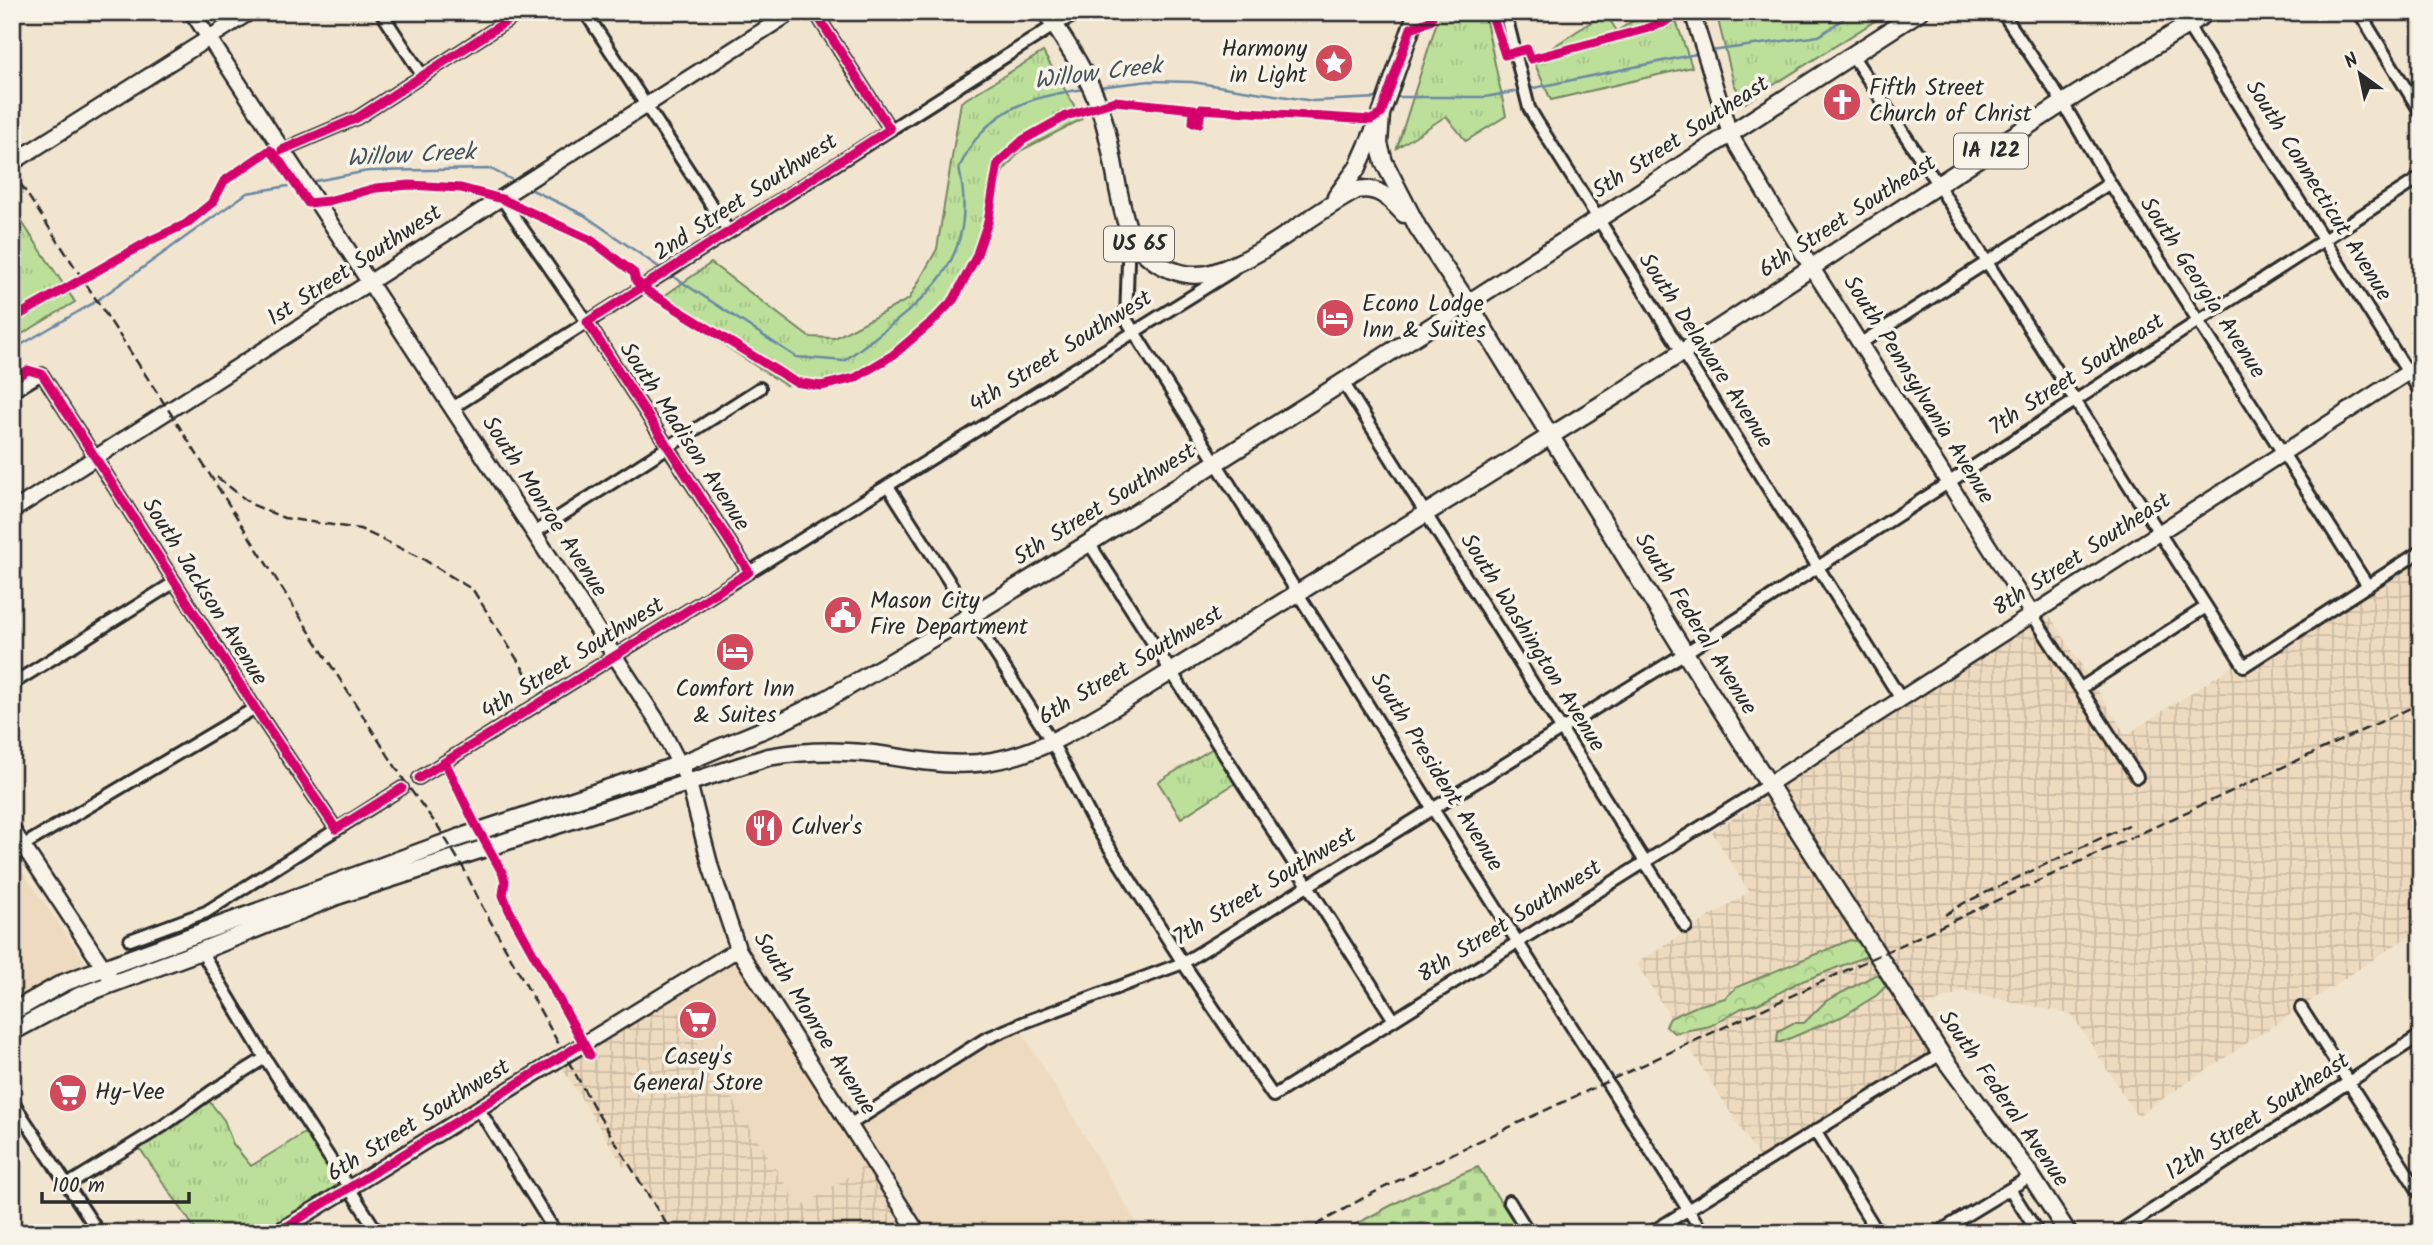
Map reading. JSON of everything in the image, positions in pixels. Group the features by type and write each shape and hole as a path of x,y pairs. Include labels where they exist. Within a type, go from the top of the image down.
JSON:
{"main road":[{"name":"South Monroe Avenue","path":"192,12 658,722 689,782 711,868 738,949 918,1233"},
{"path":"12,163 250,12"},
{"name":"1st Street Southwest","path":"12,511 792,12"},
{"name":"South Federal Avenue","path":"1417,12 1381,114 1379,144 1384,162 1418,229 1468,303 1685,653 1941,1054 2031,1177 2068,1233"},
{"name":"South Pennsylvania Avenue","path":"1692,12 1730,134 2032,614"},
{"name":"5th Street Southeast","path":"1468,303 1919,12"},
{"name":"6th Street Southeast","path":"1551,436 2063,103 2183,19 2208,13"},
{"name":"US 65","path":"1050,19 1075,57 1101,110 1129,230 1156,261 1170,271 1213,273 1263,251 1349,194 1366,188 1385,194 1418,229"},
{"path":"1324,211 1358,167 1381,114"},
{"name":"5th Street Southwest","path":"681,764 779,723 827,699 972,615 1468,303"},
{"name":"8th Street Southeast","path":"1769,784 2421,363"},
{"name":"6th Street Southwest","path":"689,782 768,757 804,751 864,753 920,762 957,763 989,762 1021,755 1052,742 1109,710 1551,436"},
{"path":"12,1012 64,983 104,968 458,838 681,764"},
{"path":"12,1032 79,996 201,951 337,896 689,782"},
{"path":"12,829 18,849 114,983"},
{"name":"6th Street Southwest","path":"276,1233 738,949"}],"street":[{"path":"381,12 422,75"},
{"path":"285,154 357,118 521,12"},
{"path":"585,12 729,232"},
{"path":"815,12 890,129"},
{"name":"2nd Street Southwest","path":"452,408 890,129 1050,19 1081,12"},
{"name":"South Delaware Avenue","path":"1505,12 1529,108 1596,219 1901,699"},
{"name":"South Georgia Avenue","path":"2002,12 2063,103 2110,183 2368,586"},
{"path":"2359,12 2421,113"},
{"name":"South Connecticut Avenue","path":"2183,19 2421,393"},
{"path":"1852,55 1938,185 2244,666 2421,551"},
{"name":"7th Street Southeast","path":"1685,653 2421,177"},
{"path":"1861,342 2110,183"},
{"name":"South Madison Avenue","path":"504,198 749,572"},
{"path":"1129,230 1126,318 1135,333"},
{"name":"4th Street Southwest","path":"419,778 1263,251"},
{"name":"South President Avenue","path":"1135,333 1703,1233"},
{"name":"South Jackson Avenue","path":"12,392 42,374 336,829"},
{"name":"South Washington Avenue","path":"1343,382 1686,926"},
{"path":"534,533 761,388"},
{"path":"888,486 1052,742 1095,825 1183,963"},
{"path":"1089,543 1394,1020"},
{"path":"12,684 175,582"},
{"path":"2081,688 2206,607"},
{"name":"South Pennsylvania Avenue","path":"2032,614 2137,777"},
{"name":"7th Street Southwest","path":"849,1125 985,1039 1183,963 1685,653"},
{"path":"18,849 256,708"},
{"name":"8th Street Southwest","path":"1183,963 1273,1096 1769,784"},
{"path":"130,940 206,912 402,788"},
{"path":"201,951 265,1058 378,1233"},
{"path":"2301,1008 2421,1195"},
{"name":"12th Street Southeast","path":"2118,1233 2421,1035"},
{"path":"1650,1233 1941,1054"},
{"path":"67,1185 163,1126 265,1058"},
{"path":"12,1101 99,1233"},
{"path":"478,1108 555,1233"},
{"path":"1815,1131 1878,1233"},
{"path":"1937,1233 2031,1177"},
{"path":"2010,1189 2038,1233"},
{"path":"1509,1201 1529,1233"}],"shaded area":[{"path":"2421,544 2421,928 2137,1116 2072,1015 1964,991 1919,1008 1777,787 2047,611 2126,735"},
{"path":"1770,795 1935,1052 1761,1161 1636,963 1749,892 1712,832"},
{"path":"12,856 86,963 42,984 12,1003"},
{"path":"733,955 867,1164 800,1209 669,996"},
{"path":"669,996 800,1208 867,1164 911,1233 672,1233 629,1166 624,1167 559,1063"},
{"path":"1021,1030 1143,1233 928,1233 858,1128 979,1049"}],"green space":[{"path":"1440,12 1484,12 1506,116 1466,141 1446,116 1397,148"},
{"path":"1647,12 1673,12 1692,67 1551,100 1533,60 1605,13 1617,31"},
{"path":"1716,12 1795,12 1798,15 1812,12 1889,12 1745,103 1734,84"},
{"path":"1043,52 1082,119 1020,151 1003,171 979,259 929,331 887,364 835,388 785,385 657,301 711,263 809,337 835,338 909,299 937,249 961,102"},
{"path":"12,207 75,302 12,340"},
{"path":"1218,745 1240,780 1181,818 1158,782"},
{"path":"1850,940 1859,942 1870,951 1867,956 1795,984 1710,1026 1674,1033 1666,1026 1670,1018 1725,998 1737,987"},
{"path":"1882,974 1885,977 1885,987 1877,995 1843,1016 1777,1042 1778,1031 1793,1023 1804,1023 1826,1001 1875,975"},
{"path":"205,1096 224,1120 233,1144 251,1166 311,1129 349,1187 276,1233 198,1233 136,1143"},
{"path":"1478,1167 1521,1233 1339,1233 1411,1195"}],"waterway":[{"name":"Willow Creek","path":"1711,51 1819,36 1843,19 1848,12"},
{"name":"Willow Creek","path":"1529,89 1701,53"},
{"name":"Willow Creek","path":"1098,87 1150,81 1192,82 1313,101 1380,98"},
{"name":"Willow Creek","path":"668,273 796,357 844,361 918,303 937,282 951,259 961,233 964,203 959,168 976,139 1011,109 1053,94 1084,89"},
{"name":"Willow Creek","path":"1394,97 1485,97 1523,90"},
{"name":"Willow Creek","path":"310,182 368,171 491,169 516,182"},
{"name":"Willow Creek","path":"12,350 95,302 247,193 300,184"},
{"name":"Willow Creek","path":"528,188 584,215 663,270"}],"railway":[{"path":"12,171 177,423 407,785 439,828 596,1111 672,1233"},
{"path":"217,477 251,504 284,518 360,529 423,559 473,590 527,675"},
{"path":"1303,1233 1365,1197 1460,1150 2421,703"},
{"path":"1945,915 1964,903 2133,823"}],"cycle path":[{"path":"282,150 357,118 521,12"},
{"path":"419,778 749,572 587,322 890,129 815,12"},
{"path":"12,319 151,240 186,224 213,202 224,181 270,150 308,203 328,201 376,188 410,185 461,188 502,199 591,240 634,273 636,281 649,292 795,382 821,386 855,378 893,355 954,299 976,257 988,222 998,163 1023,140 1066,116 1115,101 1194,109 1193,123 1199,123 1201,109 1371,120 1381,114 1411,28 1430,21 1434,12"},
{"path":"1491,12 1505,55 1527,49 1531,59 1645,29 1663,23 1678,12"},
{"path":"12,380 28,370 42,374 255,708 336,829 402,788"},
{"path":"445,762 503,874 503,895 509,910 590,1055"},
{"path":"276,1233 583,1043"}],"place":[{"name":"Harmony in Light","path":"1334,63"},
{"name":"Fifth Street Church of Christ","path":"1842,102"},
{"name":"Econo Lodge Inn & Suites","path":"1335,318"},
{"name":"Mason City Fire Department","path":"843,615"},
{"name":"Comfort Inn & Suites","path":"735,652"},
{"name":"Culver's","path":"764,828"},
{"name":"Casey's General Store","path":"698,1020"},
{"name":"Hy-Vee","path":"68,1093"}]}
